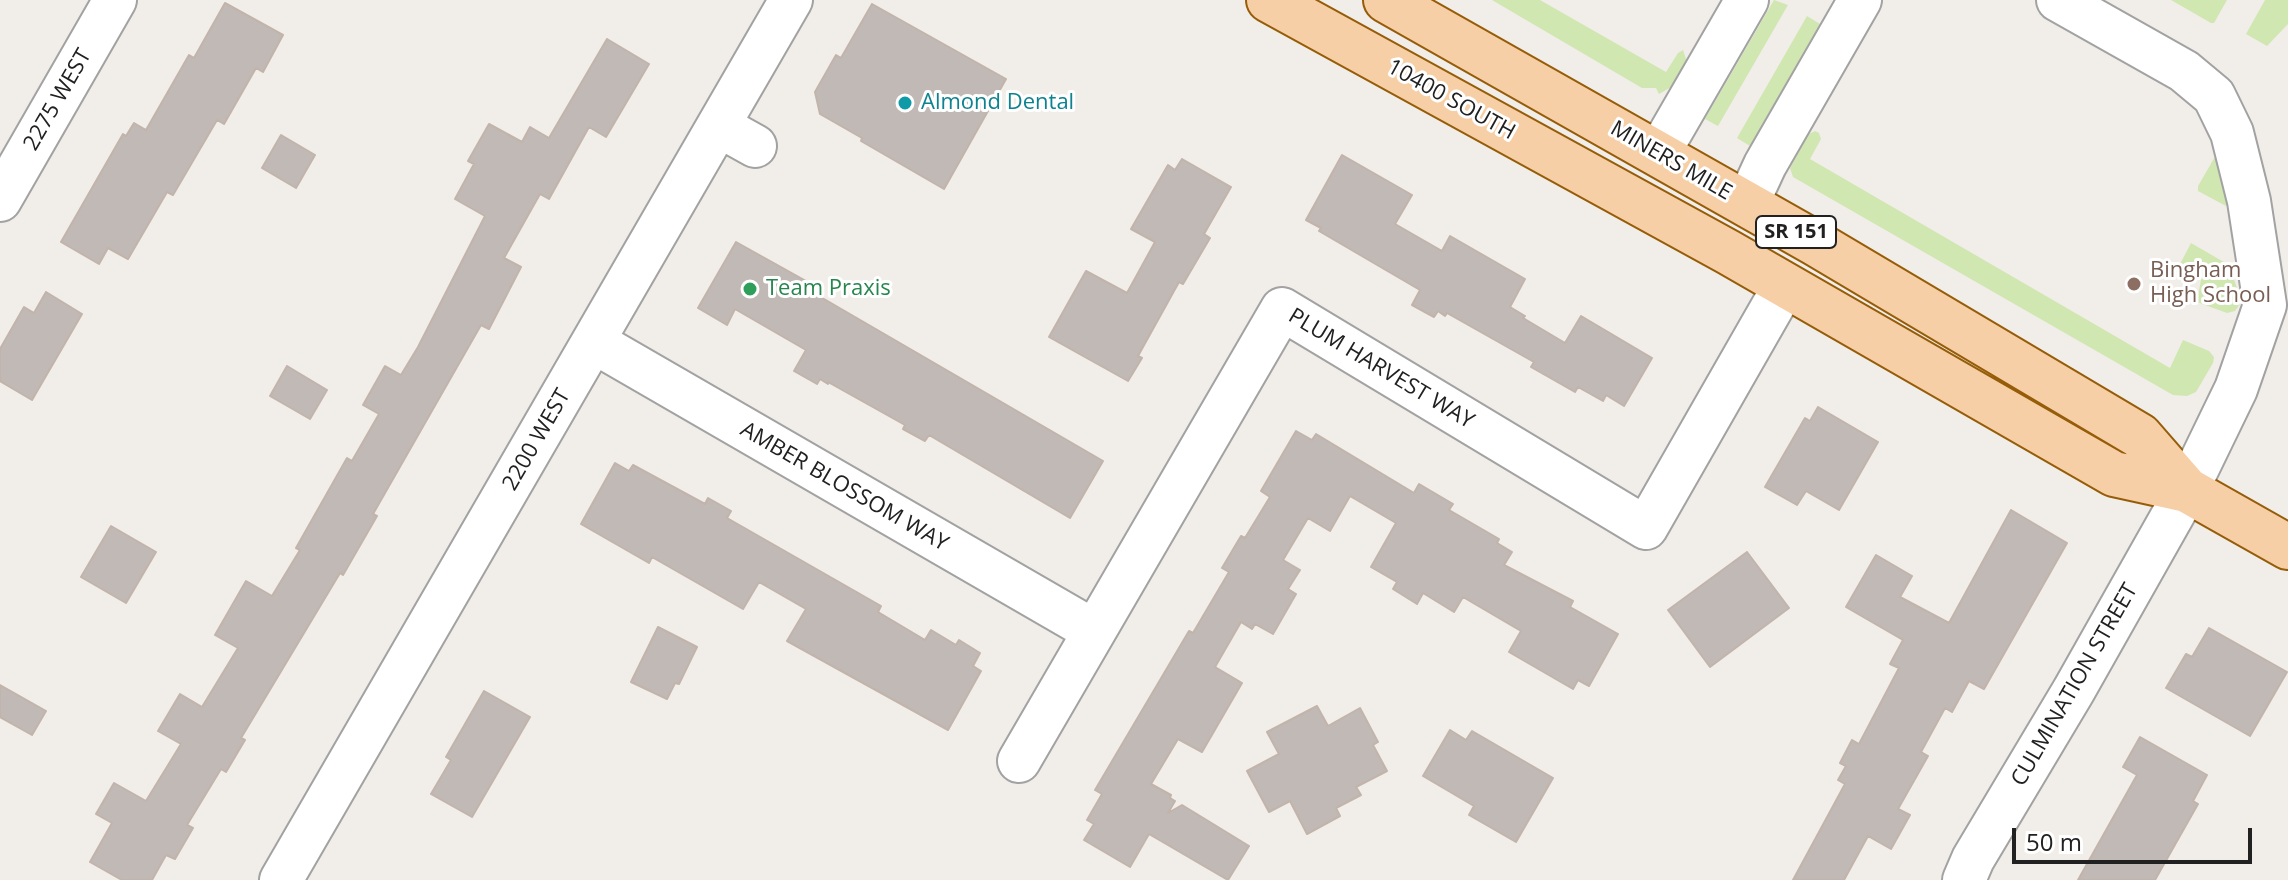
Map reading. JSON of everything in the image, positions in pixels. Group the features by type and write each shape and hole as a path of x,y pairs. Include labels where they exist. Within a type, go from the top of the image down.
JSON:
{"main road":[{"name":"10400 SOUTH","path":"1269,0 1634,201"},
{"name":"MINERS MILE","path":"1386,0 1747,204 2140,436 2187,490"},
{"name":"MINERS MILE","path":"1634,201 2114,474 2187,490 2288,547"}],"street":[{"name":"2275 WEST","path":"0,200 115,0"},
{"name":"2200 WEST","path":"281,880 791,0"},
{"path":"1658,154 1747,0"},
{"name":"CULMINATION STREET","path":"1964,880 1973,859 2060,714 2187,490 2236,389 2265,305 2249,201 2232,133 2214,96 2184,71 2058,0"},
{"path":"1747,204 1844,6"},
{"path":"719,126 755,146"},
{"name":"PLUM HARVEST WAY","path":"1019,761 1282,309 1646,528 1785,285"},
{"name":"AMBER BLOSSOM WAY","path":"594,342 1094,631"}],"green space":[{"path":"1492,0 1540,0 1666,72 1683,50 1687,62 1671,87 1659,94 1656,88 1642,88"},
{"path":"1774,0 1788,5 1718,126 1705,119"},
{"path":"2171,0 2227,0 2214,23 2211,23"},
{"path":"2265,0 2288,0 2288,24 2267,46 2246,34"},
{"path":"1807,16 1820,24 1750,146 1737,138"},
{"path":"1815,131 1821,139 1810,159 2170,368 2183,340 2209,351 2214,357 2213,363 2196,392 2187,396 2173,395 1793,177 1790,168 1809,134"},
{"path":"2216,155 2229,204 2226,206 2198,191"},
{"path":"2191,243 2229,265 2239,294 2240,304 2235,311 2227,313 2197,302 2202,274 2180,264"}],"building":[{"path":"225,3 283,35 263,72 256,68 224,124 217,120 173,195 167,192 128,259 108,248 99,264 61,242 123,134 126,136 134,123 146,130 189,55 194,58"},
{"name":"Almond Dental","path":"872,4 1006,79 944,189 820,114 815,92 836,55 841,58"},
{"path":"607,39 649,64 606,137 589,127 549,199 540,194 504,258 521,267 489,329 481,325 373,514 377,516 343,575 340,573 241,738 245,740 226,772 221,769 187,825 193,828 175,859 166,855 152,880 122,880 90,862 112,823 96,814 114,783 146,801 181,744 158,731 180,694 202,707 238,648 215,635 246,581 272,596 300,550 296,548 347,458 352,461 379,414 363,405 385,366 401,375 418,347 485,216 455,199 474,164 468,161 489,124 522,142 530,127 549,138"},
{"path":"281,135 315,155 296,188 262,168"},
{"path":"1342,155 1412,195 1395,224 1442,251 1450,236 1525,279 1510,307 1525,316 1523,318 1565,343 1581,316 1652,358 1624,406 1606,395 1603,401 1578,387 1575,392 1531,367 1534,362 1447,313 1445,316 1438,311 1434,317 1412,305 1420,290 1319,231 1321,228 1306,220"},
{"path":"1182,159 1231,187 1204,234 1210,238 1183,284 1179,282 1138,356 1142,358 1128,381 1049,337 1086,271 1127,293 1155,242 1131,229 1168,165 1175,170"},
{"path":"736,242 815,286 812,292 1103,461 1070,518 929,435 925,441 903,429 905,425 828,382 820,379 817,384 794,371 806,350 735,309 727,325 698,308"},
{"path":"46,292 82,314 32,400 0,381 0,349 24,307 34,313"},
{"path":"287,366 327,390 310,419 270,396"},
{"path":"1818,407 1878,442 1839,510 1806,491 1797,505 1765,487 1805,418 1810,421"},
{"path":"1296,431 1312,440 1316,434 1414,493 1419,484 1453,504 1449,510 1499,539 1497,543 1512,552 1504,565 1573,601 1570,607 1618,634 1589,686 1578,680 1573,689 1509,652 1521,631 1463,597 1454,612 1423,593 1417,604 1393,589 1397,582 1371,567 1396,523 1350,496 1330,531 1308,518 1283,560 1300,570 1288,589 1296,594 1273,634 1255,624 1252,629 1241,622 1215,667 1242,683 1202,752 1178,739 1151,784 1171,795 1170,798 1175,801 1168,813 1182,805 1249,846 1228,880 1149,834 1130,867 1084,840 1094,824 1087,820 1102,794 1095,790 1189,631 1193,633 1229,572 1222,568 1270,497 1261,491"},
{"path":"615,463 629,471 633,465 705,504 708,498 731,511 727,518 881,606 878,612 925,640 931,630 956,645 959,640 980,653 973,666 981,671 948,730 787,641 806,609 759,582 743,609 652,557 649,563 581,524"},
{"path":"2011,510 2067,543 1984,689 1969,681 1952,712 1945,708 1921,752 1928,756 1898,809 1910,815 1891,849 1868,836 1844,880 1793,880 1845,784 1838,780 1846,766 1840,763 1852,740 1859,744 1899,668 1890,664 1903,640 1846,607 1876,555 1912,576 1900,597 1949,623"},
{"path":"111,526 156,552 126,603 81,577"},
{"path":"1747,552 1789,608 1710,667 1668,610"},
{"path":"658,627 697,647 679,684 675,683 667,699 631,682"},
{"path":"2209,628 2287,672 2250,736 2166,688 2186,654 2192,657"},
{"path":"0,685 46,711 32,735 0,717"},
{"path":"484,691 530,717 472,817 431,794 451,760 446,757"},
{"path":"1317,706 1328,726 1360,708 1378,742 1373,745 1387,771 1356,787 1361,795 1336,808 1340,816 1307,834 1290,801 1269,812 1247,771 1279,754 1267,732"},
{"path":"1450,730 1466,740 1472,731 1553,778 1516,842 1469,815 1474,806 1423,776"},
{"path":"2140,737 2207,775 2193,801 2198,804 2155,880 2078,880 2137,775 2123,767"}],"place":[{"name":"Almond Dental","path":"905,103"},
{"name":"Bingham High School","path":"2134,284"},
{"name":"Team Praxis","path":"750,289"}]}
